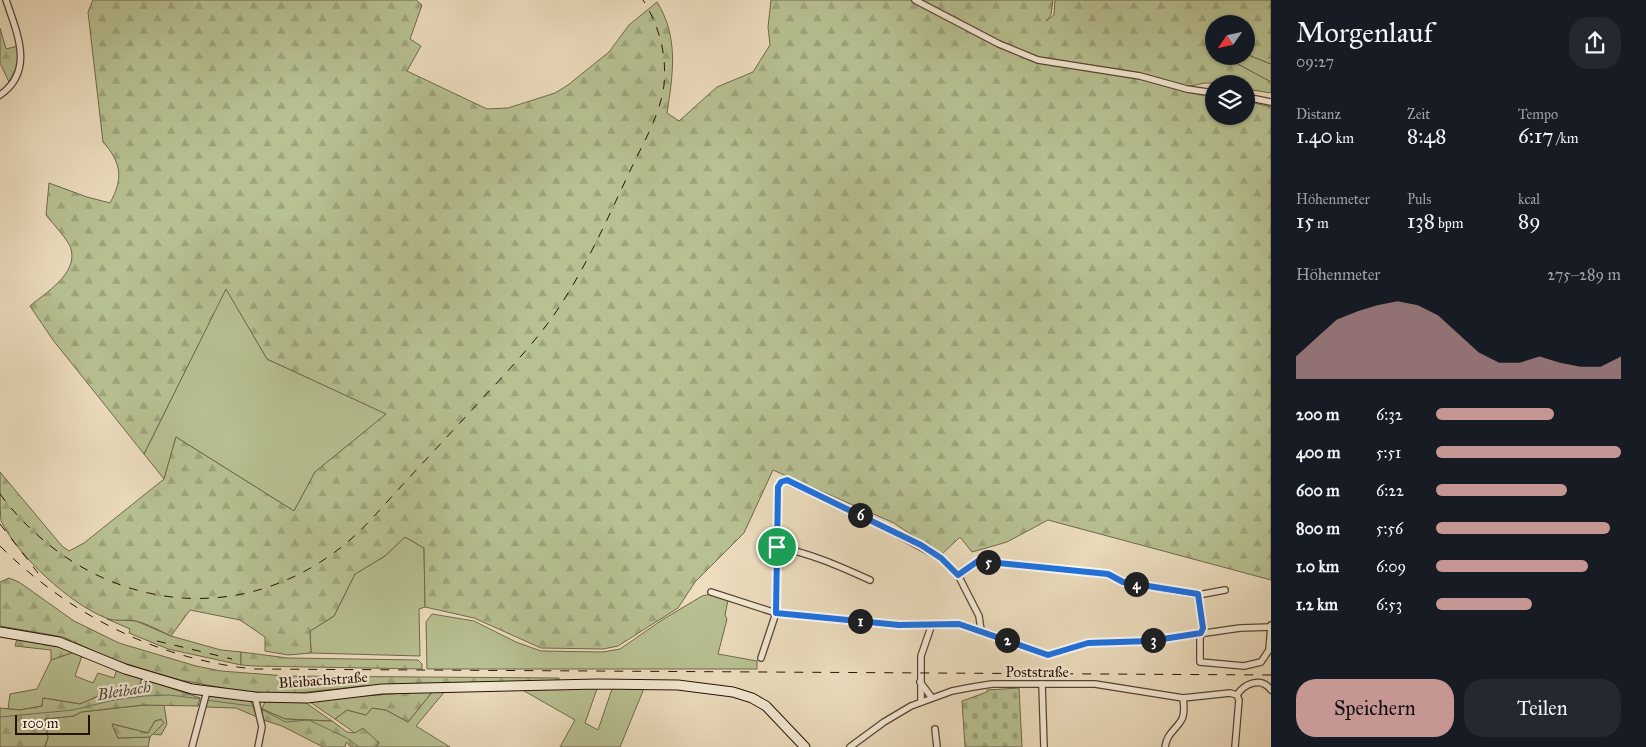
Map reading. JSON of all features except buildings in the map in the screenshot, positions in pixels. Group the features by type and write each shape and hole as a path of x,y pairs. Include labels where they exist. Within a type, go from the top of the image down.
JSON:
{"main road":[{"name":"Bleibachstraße","path":"0,632 59,642 142,674 206,694 307,698 382,689 598,684 678,685 742,694 766,706 805,747"}],"street":[{"path":"0,95 9,89 15,80 22,61 18,35 6,0"},
{"path":"915,0 999,44 1038,60 1140,76 1187,89 1205,92"},
{"path":"1255,99 1271,102"},
{"path":"761,658 776,613 778,487 781,482 787,480 921,545 941,558 958,575 979,616 981,630"},
{"path":"777,547 828,561 870,580"},
{"path":"958,575 978,561 1108,574 1123,582 1198,594 1225,590"},
{"path":"711,592 776,613 899,625 950,623 968,626 1048,655 1088,643 1150,641 1201,633 1271,626 1269,650 1266,657 1253,665 1200,662 1198,656 1201,633 1203,628 1198,594"},
{"path":"921,702 921,656 932,624"},
{"path":"920,682 932,698"},
{"path":"1235,747 1239,700 1237,695 1242,686 1252,683 1265,684 1271,690"},
{"name":"Poststraße","path":"850,747 884,722 921,702 952,691 992,684 1113,686 1183,698 1198,698 1230,693 1237,695"},
{"path":"1042,684 1044,747"},
{"path":"192,747 206,694"},
{"path":"255,697 262,727 258,747"},
{"path":"1165,747 1169,734 1181,721 1184,714 1183,698"},
{"path":"935,729 938,747"}],"green space":[{"path":"93,0 416,0 422,5 410,39 421,46 407,71 487,109 508,108 555,93 568,85 609,52 629,25 657,2 669,29 671,42 672,70 667,113 679,121 717,87 753,72 770,45 768,27 771,0 1053,0 1051,15 1046,21 1054,15 1055,0 1271,0 1271,64 1255,58 1255,15 1205,15 1205,65 1240,65 1271,82 1271,93 1255,90 1255,75 1205,75 1205,83 1190,86 1192,93 1205,95 1205,125 1255,125 1255,103 1271,107 1271,580 1048,520 1007,542 972,552 960,537 941,555 894,523 773,470 744,533 695,582 678,608 618,646 603,649 541,648 474,618 425,607 424,548 405,537 385,556 355,574 334,616 310,631 311,653 288,655 265,651 265,637 240,620 190,610 171,636 140,622 110,619 92,611 77,602 46,577 9,535 1,521 0,472 62,546 69,551 84,543 164,479 176,437 294,511 315,472 386,414 267,359 226,289 144,454 53,340 30,306 59,282 70,267 72,258 71,249 67,241 46,215 49,183 110,203 119,178 114,156 103,142 88,12"},
{"path":"0,28 6,49 18,46 18,64 9,82 0,63"},
{"path":"1255,58 1271,64 1271,82 1240,65 1255,65"},
{"path":"226,288 267,359 387,414 315,472 294,511 176,437 164,479 144,454"},
{"path":"405,537 424,548 425,607 419,609 420,656 311,653 310,631 334,616 355,574 385,556"},
{"path":"9,578 19,582 74,621 119,643 196,666 221,671 286,676 559,678 559,681 363,686 288,694 240,691 180,680 112,659 63,637 0,626 0,582"},
{"path":"711,594 728,600 725,615 727,619 718,654 757,661 757,669 427,669 426,622 432,614 474,621 516,642 541,651 603,652 620,649 662,620 702,596"},
{"path":"107,619 136,621 171,636 221,650 241,652 241,665 168,649 129,633 130,629"},
{"path":"17,639 51,643 77,651 51,660 51,650 15,646"},
{"path":"77,651 83,653 75,676 93,683 98,673 114,678 117,669 142,678 138,690 110,691 80,704 43,698 42,706 20,710 8,709 10,694 37,689 51,660"},
{"path":"241,652 288,658 418,660 422,664 422,669 241,665"},
{"path":"142,678 200,698 198,706 143,705 81,712 74,716 45,719 48,738 45,747 0,747 0,708 20,710 42,706 43,698 80,704 110,691 138,690"},
{"path":"598,686 585,723 598,730 613,686 645,686 620,747 560,747 575,720 519,688"},
{"path":"1019,688 1022,747 965,747 962,701 987,692 987,690"},
{"path":"446,690 416,726 450,747 376,747 379,742 355,733 335,719 347,710 366,715 372,708 386,710 408,722 433,691"},
{"path":"433,691 408,722 386,710 372,708 366,715 347,710 335,719 307,700"},
{"path":"209,695 250,699 257,717 236,708 205,707"},
{"path":"303,701 332,721 285,719 262,709 265,702"},
{"path":"143,705 164,705 167,724 161,735 153,734 164,723 155,721 148,733 112,724 118,738 150,737 148,747 45,747 48,738 45,719 74,716 81,712"},
{"path":"262,709 285,719 332,721 347,732 355,733 363,728 379,743 376,747 351,747 346,742 345,747 323,747 282,726 263,720"},
{"path":"161,719 164,723 150,737 118,738 112,724 148,733 155,721"}],"waterway":[{"name":"Bleibach","path":"0,717 73,710 114,700 144,696 169,695 202,699"},
{"name":"Bleibach","path":"206,700 251,706"},
{"name":"Bleibach","path":"263,710 285,722 309,720 347,738 359,747"}],"railway":[{"path":"0,494 34,531 72,561 114,582 158,595 204,598 250,592 296,576 339,549 368,522 514,363 556,312 577,279 650,130 662,97 665,73 661,40 643,0"},
{"path":"0,524 38,573"},
{"path":"0,546 55,593 85,613 116,630 149,644 183,655 218,664 254,669 1271,675"},
{"path":"157,641 232,659"}],"route":[{"path":"787,480 921,545 941,558 958,575 978,561 1108,574 1123,582 1198,594 1203,628 1201,633 1179,638 1150,641 1103,641 1071,647 1048,655 981,630 959,624 899,625 776,613 777,547 778,487 781,482 787,480"}]}
